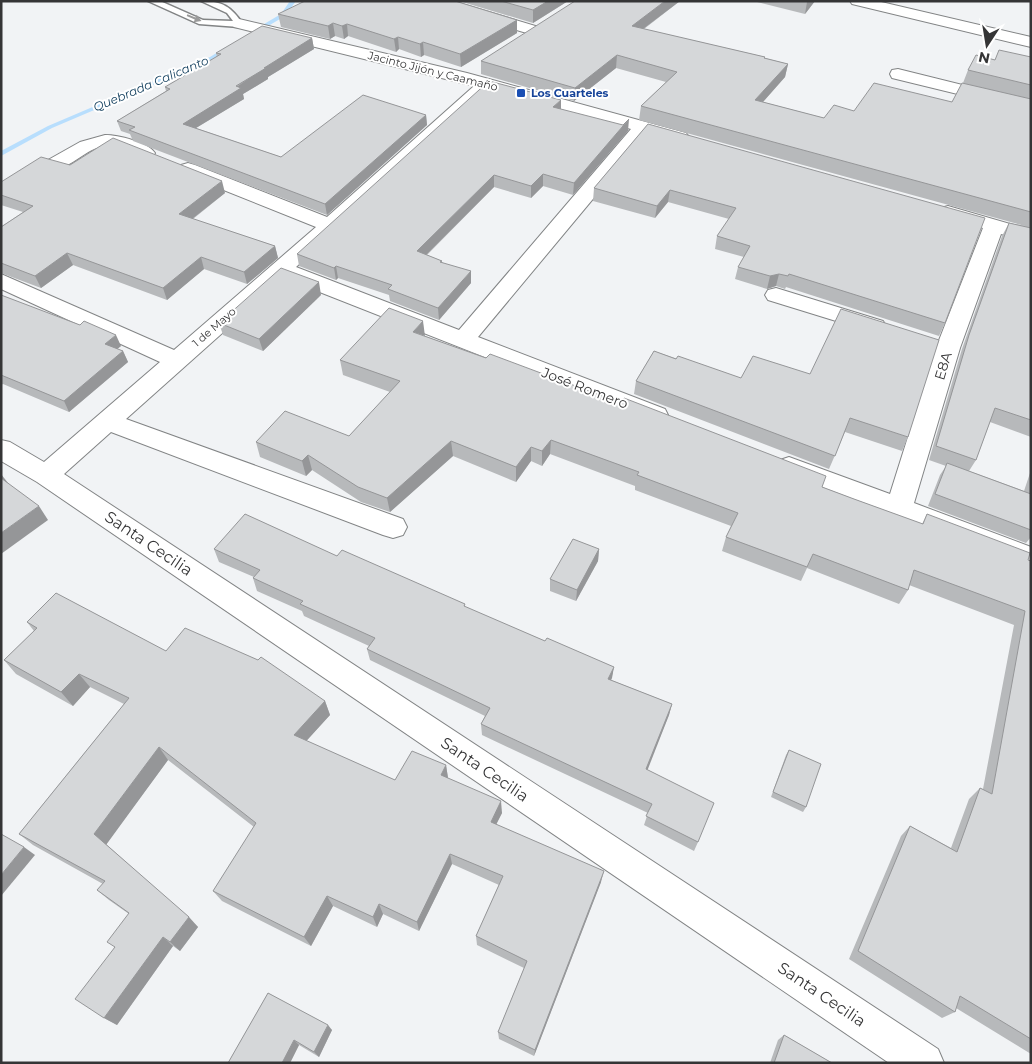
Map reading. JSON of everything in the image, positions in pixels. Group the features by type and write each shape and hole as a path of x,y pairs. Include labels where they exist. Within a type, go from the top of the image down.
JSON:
{"street":[{"path":"435,1 536,31"},
{"path":"857,1 1031,42"},
{"path":"519,41 551,21"},
{"name":"Jacinto Jijón y Caamaño","path":"238,24 461,77 482,75 643,127 700,142"},
{"path":"898,74 1031,107"},
{"name":"1 de Mayo","path":"46,475 109,422 329,225 482,75"},
{"path":"462,341 643,127"},
{"path":"55,164 95,142 104,140 115,141 329,225"},
{"path":"928,206 1031,236"},
{"name":"E8A","path":"899,508 939,346 994,225"},
{"name":"José Romero","path":"281,269 674,422"},
{"path":"1,281 176,360"},
{"path":"776,295 894,332"},
{"path":"109,422 393,527"},
{"path":"1,449 46,475"},
{"path":"765,458 1031,558"},
{"name":"Santa Cecilia","path":"46,475 924,1063"}],"lane":[{"name":"Jacinto Jijón y Caamaño","path":"152,1 202,22 238,24"},
{"path":"205,1 230,11 238,24"}],"building":[{"path":"305,1 455,1 517,20 460,54 423,42 420,44 398,37 394,39 347,24 342,26 333,23 328,26 278,14"},
{"path":"501,1 548,1 533,10"},
{"path":"575,1 665,1 632,26 788,64 755,100 824,118 834,105 854,111 874,83 952,102 962,83 1031,99 1031,212 641,106 677,72 617,55 575,88 481,61"},
{"path":"262,26 312,38 236,86 241,88 183,124 281,157 363,95 426,115 325,204 129,130 135,127 117,121 170,89 165,87 221,54 216,53"},
{"path":"999,50 1031,57 1031,85 968,70 976,55 995,60"},
{"path":"489,81 561,100 553,107 623,125 629,119 574,183 543,174 531,186 494,175 417,251 442,261 440,262 471,271 438,308 388,289 392,285 336,266 334,268 297,254"},
{"path":"648,124 985,218 945,323 789,274 788,276 779,274 770,276 738,267 750,246 717,236 736,208 670,190 657,206 594,188"},
{"path":"113,138 222,181 179,214 275,246 244,272 201,257 163,288 67,253 35,276 1,263 1,227 33,206 1,195 1,182 41,157 70,165"},
{"path":"1009,223 1031,228 1031,420 995,408 976,460 936,446 969,335"},
{"path":"281,268 319,282 259,339 219,323"},
{"path":"1,295 80,325 84,321 116,335 105,344 123,351 64,401 1,375"},
{"path":"389,308 423,321 413,332 486,358 490,354 621,403 624,398 826,476 822,487 923,524 927,514 1030,553 1028,560 1031,561 1031,1039 960,996 955,1012 858,951 910,826 957,852 980,788 992,794 1025,611 914,570 908,590 813,554 807,567 726,537 738,513 637,475 639,472 551,440 542,451 531,447 516,467 451,441 387,498 358,487 308,455 302,461 256,442 285,411 349,436 400,381 340,360"},
{"path":"841,309 939,340 908,437 850,418 835,456 636,381 654,351 676,359 678,356 741,378 753,356 810,374"},
{"path":"947,463 1031,494 1031,530 935,494"},
{"path":"1,478 39,506 1,533"},
{"path":"245,514 337,556 342,550 545,641 547,638 614,667 608,679 672,704 646,769 714,803 698,842 646,816 652,804 481,724 490,708 367,649 375,638 300,604 303,601 253,578 260,570 214,549"},
{"path":"573,539 599,549 577,590 550,579"},
{"path":"56,593 166,651 185,628 258,660 261,657 325,701 294,735 395,780 412,751 446,765 441,775 501,801 491,822 604,871 535,1050 498,1032 527,961 476,936 503,876 450,854 417,922 379,904 373,917 327,896 304,937 213,891 256,823 159,747 94,834 189,917 170,942 163,937 104,1018 75,999 115,947 107,942 129,913 97,890 105,881 19,834 129,698 79,674 61,692 4,660 37,628 27,622"},
{"path":"789,750 821,764 806,807 773,792"},
{"path":"1,834 24,847 1,875"},
{"path":"268,993 328,1025 314,1052 294,1040 282,1063 228,1063"},
{"path":"784,1035 832,1063 774,1063"}],"waterway":[{"name":"Quebrada Calicanto","path":"256,31 283,15 293,1"},
{"name":"Quebrada Calicanto","path":"1,154 50,127 212,58 226,49"}],"place":[{"name":"Los Cuarteles","path":"521,93"}]}
